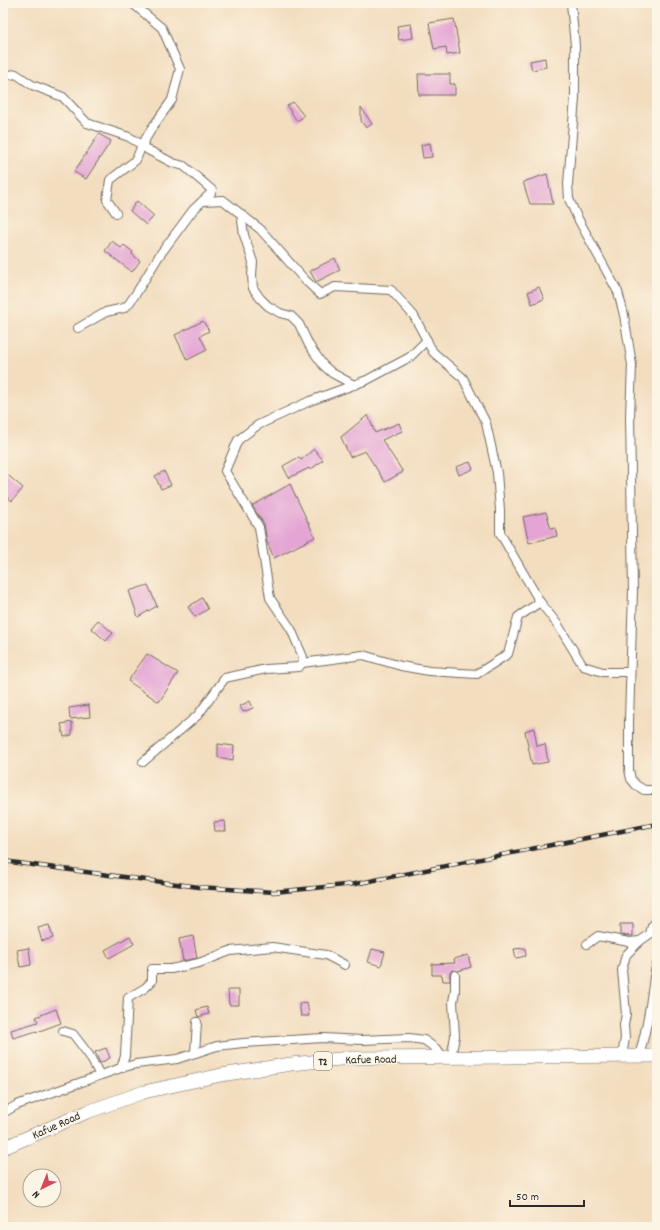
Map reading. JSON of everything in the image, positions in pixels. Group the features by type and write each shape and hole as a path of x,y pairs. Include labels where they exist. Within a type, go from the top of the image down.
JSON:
{"highway":[{"name":"Kafue Road","path":"3,1148 87,1112 137,1094 221,1074 291,1064 350,1058 657,1056"}],"street":[{"path":"116,213 107,200 110,180 136,160 142,145 152,128 172,100 180,69 162,28 132,3"},
{"path":"571,3 575,46 575,98 568,184 569,199 576,215 618,292 624,315 632,365 630,416 633,590 629,770 631,779 636,785 644,790 657,790"},
{"path":"3,76 16,74 32,84 63,97 87,123 129,137 148,150 173,163 184,166 211,189 212,192 185,221 158,256 128,305 124,308 106,312 78,328"},
{"path":"203,201 224,200 260,229 304,279 320,294 335,287 391,290 414,316 433,352 463,378 486,423 497,473 500,533 540,602 558,625 583,666 603,672 630,672"},
{"path":"241,214 244,235 252,262 254,288 260,298 280,314 291,316 299,324 309,345 323,364 332,373 354,385"},
{"path":"143,762 198,715 225,678 266,669 299,667 302,663 303,657 290,629 270,598 259,527 225,471 238,440 258,425 310,400 367,380 410,357 427,340"},
{"path":"302,663 363,655 401,666 429,671 477,674 508,654 518,617 540,602"},
{"path":"622,1056 625,1038 624,1025 626,1014 622,970 626,955 640,941 650,934 652,926 657,921"},
{"path":"587,944 598,936 629,942 640,941"},
{"path":"121,1068 125,1056 128,998 145,988 152,981 152,970 171,969 199,963 230,951 272,947 326,955 346,965"},
{"path":"639,1056 645,1036 653,974 657,964"},
{"path":"3,1113 17,1104 121,1068 136,1064 177,1059 217,1046 243,1042 323,1038 362,1040 409,1038 424,1040 447,1058 455,1036 452,1002 455,991 455,975"},
{"path":"195,1053 197,1022"},
{"path":"62,1032 73,1034 89,1055 100,1076"}],"building":[{"path":"454,19 460,53 447,55 446,47 434,49 429,23"},
{"path":"411,24 413,38 399,40 397,26"},
{"path":"545,58 546,67 532,70 530,61"},
{"path":"418,74 450,74 450,84 455,84 455,95 419,95"},
{"path":"293,102 304,116 297,121 287,106"},
{"path":"361,107 372,124 366,128 361,121"},
{"path":"99,134 111,141 86,179 74,172"},
{"path":"430,143 432,157 423,158 421,145"},
{"path":"547,174 553,204 530,204 523,182"},
{"path":"137,201 154,216 146,225 130,211"},
{"path":"112,241 121,248 124,245 133,252 132,254 140,261 132,272 105,251"},
{"path":"335,258 340,270 316,282 310,271"},
{"path":"539,287 544,299 532,304 528,292"},
{"path":"203,321 209,331 200,336 207,350 187,360 175,335"},
{"path":"368,415 375,433 399,423 402,431 382,440 403,472 385,482 365,451 350,457 341,437"},
{"path":"314,449 323,460 310,470 309,468 289,478 283,466 299,457 301,460"},
{"path":"470,462 473,469 459,475 456,467"},
{"path":"3,471 23,488 12,501 3,494"},
{"path":"164,471 171,485 161,489 155,476"},
{"path":"290,484 315,537 274,558 267,542 264,524 252,506"},
{"path":"546,512 551,529 555,528 557,536 529,543 523,517"},
{"path":"148,585 157,606 138,617 129,591"},
{"path":"202,598 208,609 195,617 188,607"},
{"path":"98,620 113,633 106,641 91,628"},
{"path":"147,654 178,673 159,702 128,681"},
{"path":"250,701 253,708 243,712 240,706"},
{"path":"89,705 90,717 70,719 69,708"},
{"path":"72,722 72,735 64,737 61,724"},
{"path":"534,728 537,746 545,744 548,762 532,765 525,731"},
{"path":"218,744 234,746 233,760 218,757"},
{"path":"225,821 226,831 215,831 214,822"},
{"path":"620,924 633,924 633,936 620,935"},
{"path":"49,925 53,938 42,941 38,928"},
{"path":"130,936 134,944 109,958 105,950"},
{"path":"193,936 197,958 183,961 179,939"},
{"path":"29,948 31,965 20,967 17,950"},
{"path":"525,948 526,956 516,958 514,949"},
{"path":"372,949 385,952 381,966 368,962"},
{"path":"468,955 471,967 458,971 452,970 450,973 450,981 443,981 442,975 432,975 432,964 455,963 454,959"},
{"path":"228,990 239,990 239,1005 229,1005"},
{"path":"307,1002 309,1016 301,1016 299,1003"},
{"path":"207,1007 209,1014 198,1017 196,1010"},
{"path":"56,1009 61,1023 37,1032 13,1038 11,1030 38,1022 36,1017"},
{"path":"106,1048 110,1058 100,1063 95,1052"}],"railway":[{"path":"3,861 199,887 274,892 355,884 657,824"}]}
